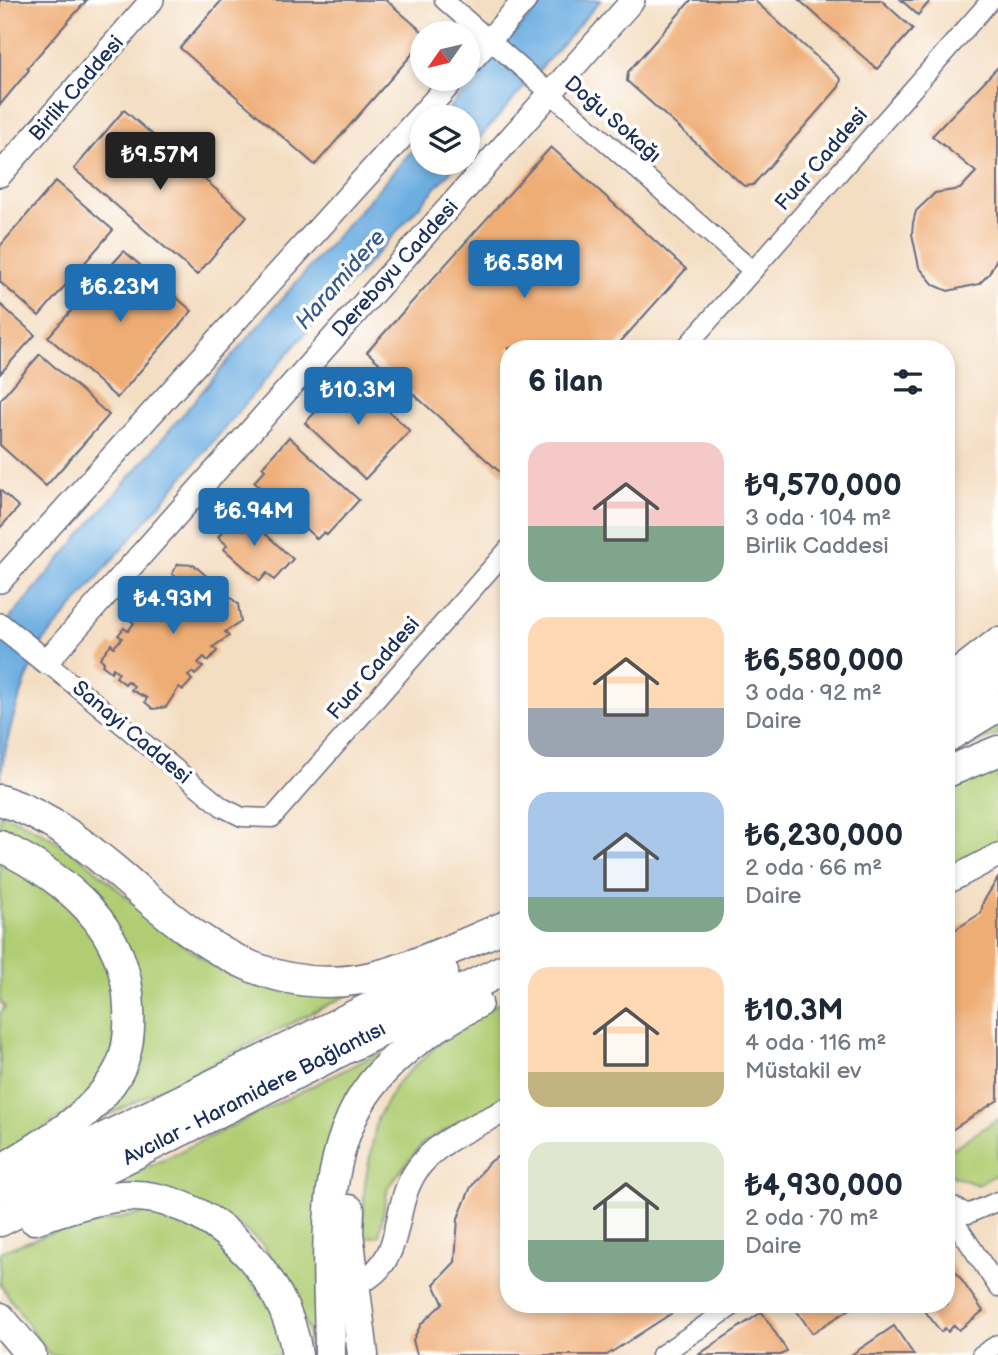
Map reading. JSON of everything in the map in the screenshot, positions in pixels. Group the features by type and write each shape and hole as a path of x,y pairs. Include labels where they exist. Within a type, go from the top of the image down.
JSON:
{"highway":[{"path":"955,677 998,643"},
{"path":"955,702 998,673"},
{"path":"955,732 998,706"},
{"path":"955,769 998,751"},
{"path":"0,800 66,832 218,953 278,976 335,981 363,978 423,961 500,929"},
{"path":"0,846 29,860 70,889 104,926 116,946 125,971 130,1021 125,1057 112,1081 95,1101 64,1129 0,1171"},
{"name":"Avcılar - Haramidere Bağlantısı","path":"0,1189 336,1022 500,944"},
{"name":"Avcılar - Haramidere Bağlantısı","path":"0,1221 500,971"},
{"path":"330,1355 330,1254 336,1168 346,1136 370,1086 390,1062 422,1035 500,990"},
{"path":"363,1355 348,1233 349,1185 370,1086"},
{"path":"0,1228 122,1196 147,1197 174,1203 228,1236 258,1264 282,1300 292,1327 297,1355"},
{"path":"0,1318 31,1355"}],"street":[{"name":"Birlik Caddesi","path":"0,175 152,0"},
{"name":"Doğu Sokağı","path":"444,0 753,271"},
{"path":"480,51 526,0"},
{"name":"Dereboyu Caddesi","path":"46,662 633,0"},
{"name":"Fuar Caddesi","path":"692,340 991,0"},
{"path":"0,581 443,91"},
{"name":"Fuar Caddesi","path":"272,818 500,558"},
{"name":"Sanayi Caddesi","path":"0,625 222,807 242,817 272,818"},
{"path":"955,878 998,855"},
{"path":"354,1277 369,1277 389,1259 402,1199 422,1162 469,1130 500,1114"},
{"path":"955,1207 968,1214 998,1201"},
{"path":"955,1222 998,1287"},
{"path":"661,1355 723,1313"},
{"path":"981,1355 998,1344"}],"green space":[{"path":"998,724 998,734 955,751"},
{"path":"998,767 998,847 955,869 955,783"},
{"path":"0,813 33,828 74,853 175,939 215,966 263,986 348,995 95,1122 132,963 0,835"},
{"path":"0,858 69,905 104,946 119,987 113,1055 84,1100 0,1160 0,1013 5,1007 0,1002"},
{"path":"500,1003 500,1101 423,1143 388,1187 379,1236 362,1238 365,1183 377,1119 398,1082 460,1023"},
{"path":"385,1050 357,1086 318,1355 309,1355 308,1330 293,1297 262,1244 233,1221 116,1183"},
{"path":"998,1119 998,1173 978,1185 955,1177 955,1147"},
{"path":"156,1211 188,1223 229,1248 273,1312 283,1355 49,1355 0,1284 0,1252 53,1232"}],"water":[{"path":"544,0 601,0 480,137 480,105 452,105 464,91 480,91 480,73"},
{"name":"Haramidere","path":"410,153 410,175 447,175 290,351 43,642 16,710 6,745 0,782 0,634 11,617 245,341"}],"building":[{"path":"0,0 87,0 27,68 29,70 0,105"},
{"path":"222,0 386,0 410,21 410,57 315,165 180,48"},
{"path":"691,0 754,0 841,79 839,87 753,185 744,186 627,81 628,72"},
{"path":"799,0 881,0 913,29 877,69"},
{"path":"901,0 931,0 918,15"},
{"path":"998,67 998,256 989,274 979,284 948,291 934,285 919,267 912,234 913,223 916,211 935,193 960,189 976,172 932,136"},
{"path":"124,110 247,216 197,275 74,169"},
{"path":"551,147 686,269 622,340 500,340 500,472 367,352"},
{"path":"56,181 113,230 39,316 0,282 0,246"},
{"path":"124,251 192,311 117,398 48,337"},
{"path":"0,304 35,335 0,374"},
{"path":"40,354 109,415 46,486 0,445 0,400"},
{"path":"350,375 410,431 365,479 305,423"},
{"path":"289,437 359,500 327,535 324,532 317,539 254,482 265,470 262,467"},
{"path":"0,490 19,507 0,528"},
{"path":"240,511 293,559 274,580 267,573 260,581 224,549 227,545 218,537"},
{"path":"178,564 194,565 238,604 241,622 225,632 229,636 213,647 217,651 208,661 204,657 198,663 203,667 195,675 192,672 188,676 192,680 183,690 179,687 166,707 153,709 145,702 147,698 131,690 134,686 127,681 125,684 116,677 119,673 113,668 111,672 102,665 104,662 100,658 111,644 114,647 122,638 118,635 124,628 128,631 134,623 130,620 137,612 142,614 147,608 144,604 151,595 154,598 159,589 176,577 172,574"},
{"path":"998,878 998,1100 955,1128 955,930 981,913 983,902"},
{"path":"500,1155 500,1313 672,1313 607,1355 417,1355 413,1340 421,1324 443,1303 434,1284 455,1262 458,1218 470,1189 487,1164"},
{"path":"955,1271 983,1311 959,1330 954,1325 948,1332 945,1328 941,1332 927,1313 955,1313"},
{"path":"761,1313 787,1351 781,1355 698,1355"},
{"path":"798,1313 844,1313 812,1333"},
{"path":"894,1326 914,1355 851,1355"}]}
